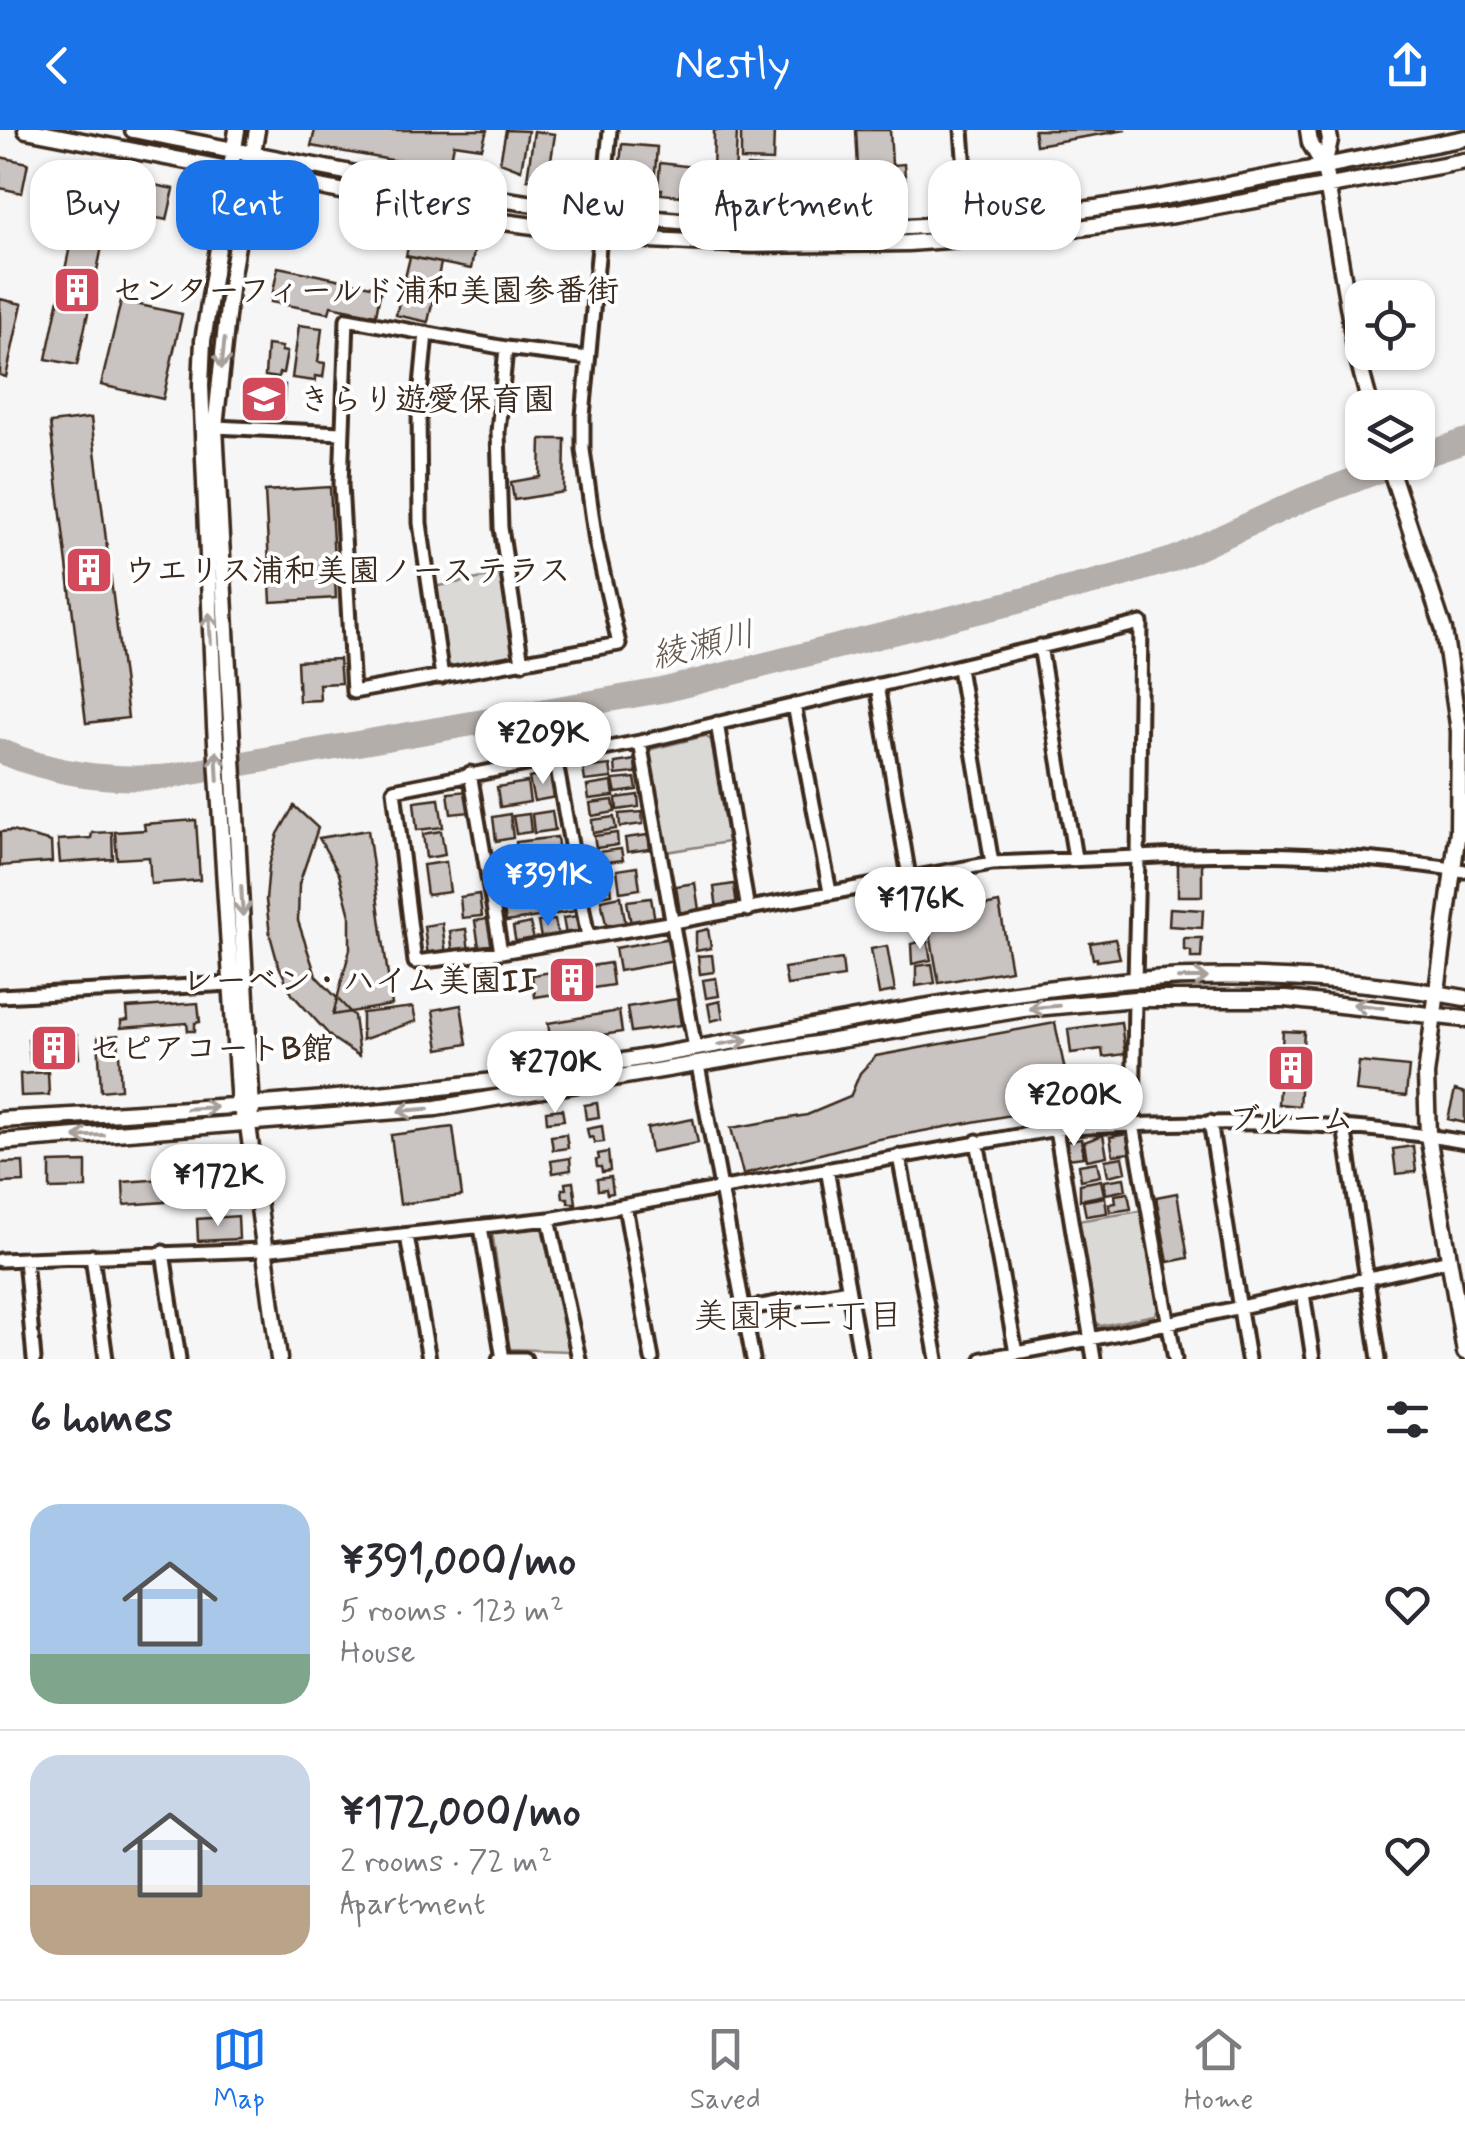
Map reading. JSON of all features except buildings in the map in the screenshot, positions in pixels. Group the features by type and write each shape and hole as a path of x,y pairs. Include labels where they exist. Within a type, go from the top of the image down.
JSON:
{"street":[{"path":"26,130 183,160"},
{"path":"133,130 527,203"},
{"path":"231,160 237,130"},
{"path":"252,160 257,130"},
{"path":"607,160 610,130"},
{"path":"962,130 964,160"},
{"path":"1308,130 1310,144 1324,166"},
{"path":"1328,130 1330,140 1324,166 1327,187 1366,390"},
{"path":"1081,211 1324,166 1458,136"},
{"path":"659,239 751,245 908,244 1042,232 1139,220 1465,160"},
{"path":"319,187 527,224"},
{"path":"659,218 829,228 928,224"},
{"path":"217,250 202,341 200,385 214,726 232,984 279,1359"},
{"path":"236,250 215,427 237,804 246,1105"},
{"path":"588,358 506,348 347,319 341,433 353,692 619,644 596,542 583,450 599,250"},
{"path":"426,333 419,406 419,504 427,588 442,676"},
{"path":"506,348 498,432 502,528 522,663"},
{"path":"215,427 341,433"},
{"path":"1394,480 1444,630 1460,696 1460,870 1432,1014 1426,1075 1428,1135 1465,1352"},
{"path":"1135,980 1138,856 1141,623 640,742 394,790 414,962 501,952 748,910 992,863 1075,858 1138,856 1280,853 1460,870"},
{"path":"1040,646 1075,858"},
{"path":"959,668 992,863"},
{"path":"877,685 909,877"},
{"path":"794,705 830,892"},
{"path":"718,723 748,910"},
{"path":"640,742 695,1048"},
{"path":"556,757 588,937"},
{"path":"470,773 501,952"},
{"path":"0,1120 246,1105 537,1075 988,996 1135,980 1288,980 1465,998"},
{"path":"0,996 232,984"},
{"path":"1135,999 1133,1124 1175,1359"},
{"path":"0,1142 436,1108 1023,1008 1135,999 1286,999 1465,1019"},
{"path":"698,1065 753,1359"},
{"path":"1210,1122 1248,1359"},
{"path":"0,1260 264,1250 549,1219 1056,1130 1210,1122 1344,1126 1465,1142"},
{"path":"1344,1126 1379,1359"},
{"path":"1056,1130 1094,1359"},
{"path":"977,1141 1016,1353"},
{"path":"899,1156 937,1359"},
{"path":"827,1170 860,1359"},
{"path":"624,1206 652,1359"},
{"path":"549,1219 579,1359"},
{"path":"481,1226 501,1359 525,1359"},
{"path":"407,1236 428,1359"},
{"path":"163,1252 178,1359"},
{"path":"92,1256 106,1359"},
{"path":"25,1259 34,1359"},
{"path":"982,1359 1016,1353 1032,1355 1169,1320 1448,1260"},
{"path":"744,1309 848,1290"},
{"path":"1303,1293 1313,1359"}],"shaded area":[{"path":"500,575 514,655 510,660 453,670 447,666 433,587"},
{"path":"705,736 711,740 728,842 666,852 647,754 652,749"},
{"path":"1141,1211 1159,1309 1154,1315 1100,1326 1095,1321 1077,1221"},
{"path":"542,1227 569,1351 509,1349 492,1231"}],"waterway":[{"name":"綾瀬川","path":"1435,451 1465,441"},
{"name":"綾瀬川","path":"0,751 81,774 166,777 664,690 1115,577 1174,559 1354,480"}],"place":[{"name":"センターフィールド浦和美園参番街","path":"77,290"},
{"name":"きらり遊愛保育園","path":"264,399"},
{"name":"ウエリス浦和美園ノーステラス","path":"89,570"},
{"name":"レーベン・ハイム美園II","path":"572,980"},
{"name":"セピアコートB館","path":"54,1048"},
{"name":"ブルーム","path":"1291,1068"}],"district":[{"name":"美園東二丁目","path":"798,1315"}]}
